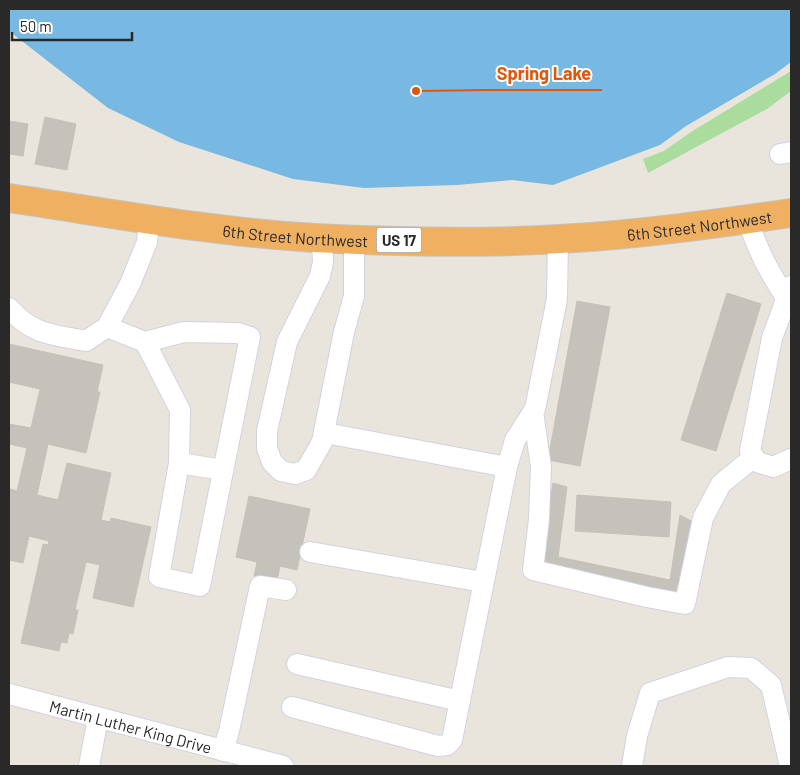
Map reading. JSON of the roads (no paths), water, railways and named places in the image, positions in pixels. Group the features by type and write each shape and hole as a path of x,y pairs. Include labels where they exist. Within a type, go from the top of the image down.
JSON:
{"highway":[{"name":"6th Street Northwest","path":"9,198 246,232 322,238 439,241 558,240 637,234 791,213"}],"street":[{"path":"9,308 21,322 38,332 86,341 107,327 130,284 147,242 149,219"},
{"path":"748,219 754,242 773,278 789,292 772,338 750,451 757,462 773,467 791,459"},
{"path":"322,238 323,262 320,276 287,342 267,431 267,448 272,462 281,471 294,474 306,470 322,442 344,332 354,296 354,239"},
{"path":"558,240 557,299 533,412 541,467 539,520 533,570 685,604 703,518 721,484 754,458"},
{"path":"107,327 145,342 184,332 238,333 250,337 200,586 159,577 179,463 180,410 145,342"},
{"path":"292,707 438,746 447,746 452,740 507,467 515,440 533,412"},
{"path":"336,435 507,467"},
{"path":"179,463 223,470"},
{"path":"310,552 483,582"},
{"path":"223,751 260,586 286,590"},
{"path":"296,664 460,701"},
{"path":"632,766 637,736 650,693 728,667 751,668 771,686 790,766"},
{"name":"Martin Luther King Drive","path":"9,694 283,766"},
{"path":"89,766 98,718"}],"water":[{"path":"9,9 791,9 791,62 775,74 686,126 660,145 553,185 512,180 457,185 364,188 293,179 179,142 108,108 9,31"}],"place":[{"name":"Spring Lake","path":"416,91"}]}
